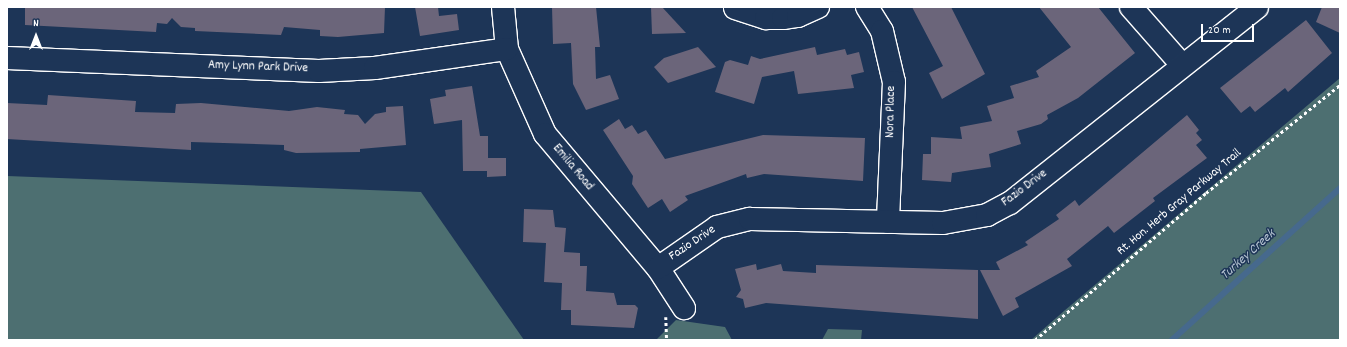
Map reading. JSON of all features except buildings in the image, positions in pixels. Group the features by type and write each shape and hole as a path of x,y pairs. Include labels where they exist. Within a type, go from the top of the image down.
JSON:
{"street":[{"name":"Emilia Road","path":"503,7 507,49 545,134 658,268 684,308"},
{"path":"735,8 766,18 783,18 798,16 818,7"},
{"name":"Nora Place","path":"867,7 882,31 894,82 888,222"},
{"path":"1131,7 1181,64"},
{"name":"Fazio Drive","path":"658,268 704,234 733,222 768,219 888,222 967,221 1010,203 1181,64 1257,7"},
{"name":"Amy Lynn Park Drive","path":"7,58 319,70 375,68 507,49"}],"path":[{"name":"Rt. Hon. Herb Gray Parkway Trail","path":"1035,340 1206,193 1340,85"}],"green space":[{"path":"1340,78 1340,340 1031,340 1064,311"},
{"path":"7,176 421,192 524,340 7,340"},
{"path":"676,320 725,327 732,340 656,340"},
{"path":"828,329 862,330 861,340 822,340"}],"waterway":[{"name":"Turkey Creek","path":"1172,340 1340,188"}]}
